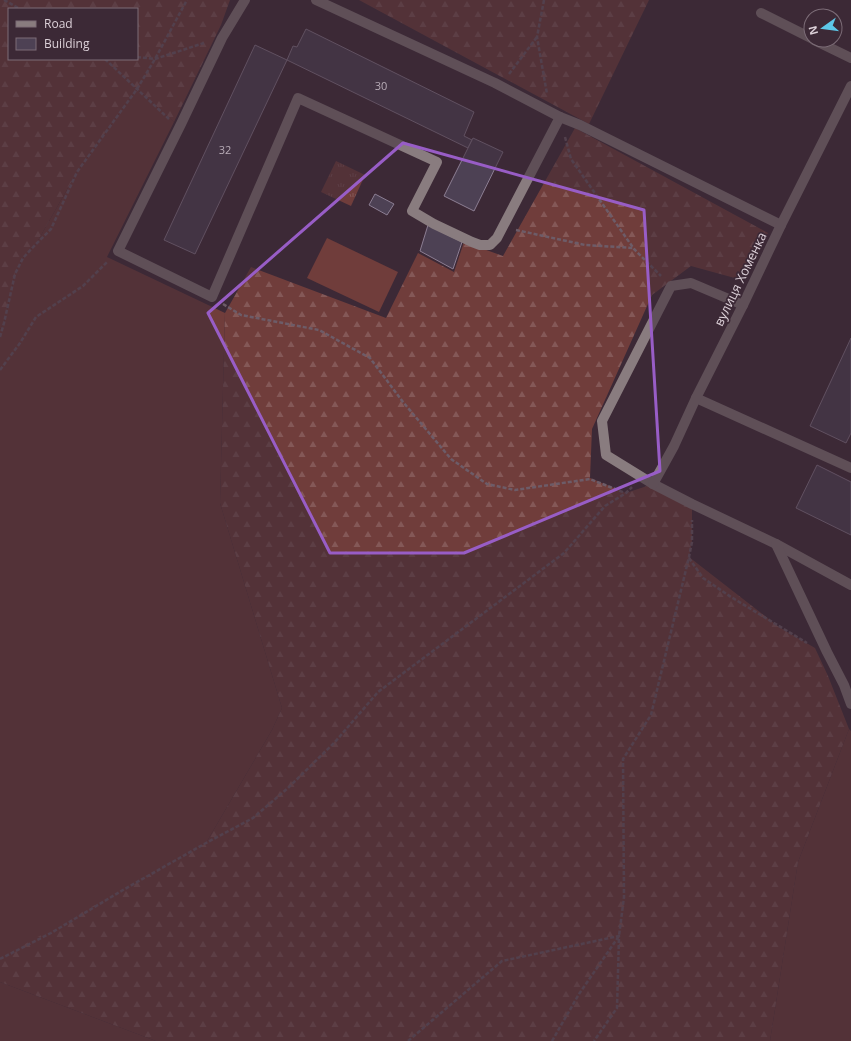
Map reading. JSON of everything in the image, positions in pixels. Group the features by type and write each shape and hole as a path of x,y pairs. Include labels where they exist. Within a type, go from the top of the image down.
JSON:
{"street":[{"path":"245,0 222,38 118,251 212,297 298,98 437,162 412,211 440,227 472,242 490,245 497,238 560,117"},
{"path":"316,0 495,83 560,117 580,125 781,225"},
{"path":"761,13 803,34"},
{"path":"830,48 851,58"},
{"name":"вулиця Хоменка","path":"653,484 674,446 781,225 851,86"},
{"path":"743,305 691,283 671,286 602,421 606,455 653,484 776,544 851,585"},
{"path":"696,398 851,468"},
{"path":"776,544 826,648 848,687 851,704"}],"path":[{"path":"4,0 18,8"},
{"path":"0,337 15,274 23,258 51,229 77,172 137,89 187,0"},
{"path":"544,0 537,37 547,97"},
{"path":"495,83 510,74 537,37"},
{"path":"138,57 155,59 222,38"},
{"path":"106,60 179,128"},
{"path":"560,117 572,159 634,248 671,286"},
{"path":"503,227 585,245 634,248"},
{"path":"0,370 36,317 83,286 118,251"},
{"path":"212,297 241,315 319,330 370,358 403,402 450,459 487,484 515,490 590,479 626,493"},
{"path":"0,328 4,323"},
{"path":"0,959 51,933 123,890 253,818 288,788 335,742 378,692 564,553 605,506 626,493 642,477"},
{"path":"594,1041 617,1008 619,936 624,897 623,759 651,715 692,542 692,504"},
{"path":"689,557 703,578 731,597 815,648 826,648"},
{"path":"408,1041 502,961 619,936"},
{"path":"552,1041 580,994 619,936"}],"highlighted area":[{"path":"403,143 644,210 660,471 464,553 330,553 208,313"}],"green space":[{"path":"0,0 230,0 221,25 174,122 137,89 77,172 36,244 23,258 15,274 4,323 0,329"},
{"path":"359,0 649,0 589,124"},
{"path":"137,89 174,122 107,257 225,313 220,503 282,708 272,730 206,843 51,933 0,959 0,329 4,323 15,274 23,258 36,244 77,172"},
{"path":"575,128 768,233 751,267 742,280 691,266 652,295 592,429 590,478 626,493 653,484 692,504 692,542 689,557 779,627 815,648 849,729 798,862 770,1041 156,1041 0,982 0,958 206,843 272,730 282,708 220,503 225,313 251,267 386,318 418,253 454,272 464,242 503,256"},
{"path":"336,161 365,175 351,206 321,192"},
{"path":"327,238 398,272 379,312 307,278"},
{"path":"849,729 851,731 851,1041 770,1041 798,862"},
{"path":"0,982 156,1041 0,1041"}],"building":[{"path":"306,29 474,112 464,136 472,140 468,148 287,60 293,46 297,47"},
{"path":"255,45 287,60 195,254 164,240"},
{"path":"473,138 503,152 474,211 444,196"},
{"path":"375,194 394,204 387,215 369,205"},
{"path":"428,225 462,242 453,269 420,251"},
{"path":"851,338 851,433 846,443 810,426"},
{"path":"817,465 851,482 851,535 796,508"}]}
